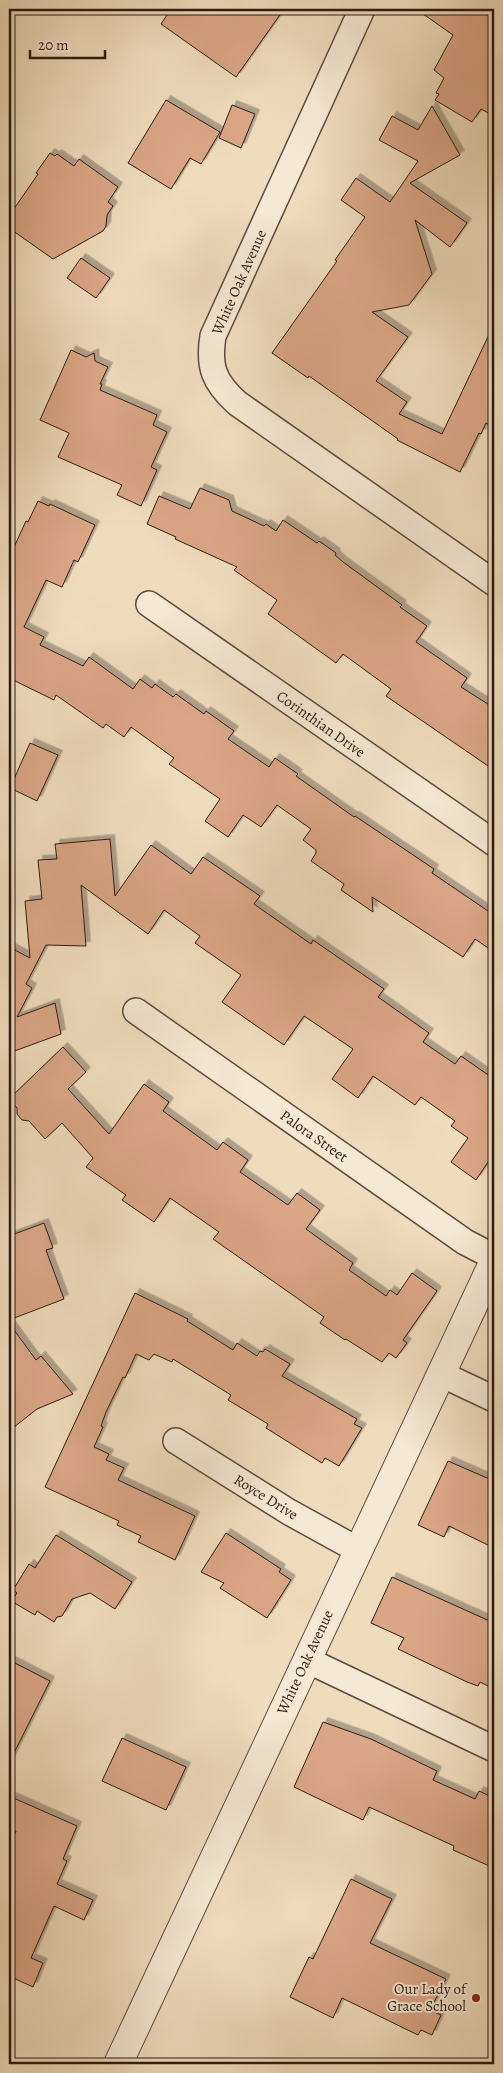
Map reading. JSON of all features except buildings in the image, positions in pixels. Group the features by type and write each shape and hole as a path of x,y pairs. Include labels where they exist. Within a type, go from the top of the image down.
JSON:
{"street":[{"name":"White Oak Avenue","path":"362,9 213,336 210,355 215,376 224,391 238,403 494,583"},
{"name":"Corinthian Drive","path":"149,604 494,843"},
{"name":"Palora Street","path":"136,1011 465,1242 494,1259"},
{"name":"White Oak Avenue","path":"118,2064 494,1259"},
{"path":"441,1374 494,1399"},
{"name":"Royce Drive","path":"176,1441 289,1512 358,1550"},
{"path":"307,1660 494,1749"}],"place":[{"name":"Our Lady of Grace School","path":"476,1998"}]}
